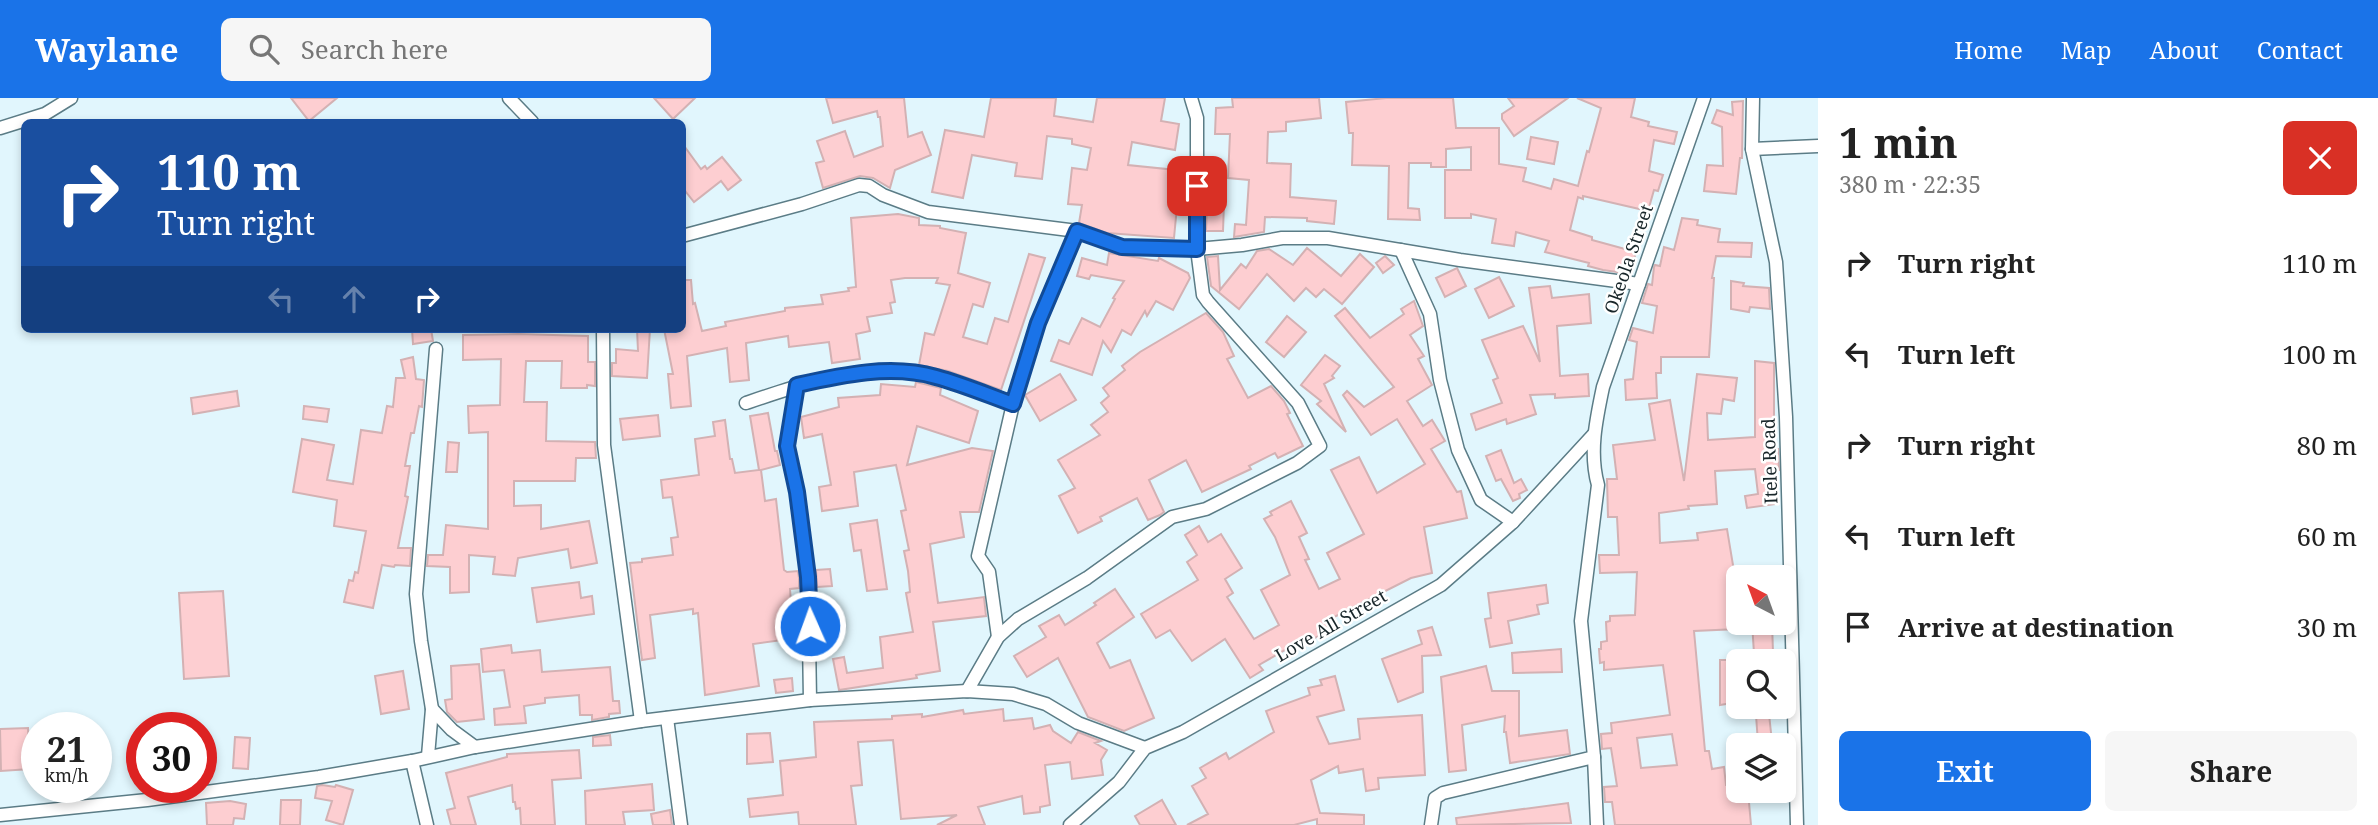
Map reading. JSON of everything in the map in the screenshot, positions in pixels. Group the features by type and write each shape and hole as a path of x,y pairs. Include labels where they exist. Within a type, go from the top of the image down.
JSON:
{"street":[{"path":"29,119 45,114 71,98"},
{"path":"509,98 529,119"},
{"path":"967,691 998,637 1018,619 1087,578 1172,517 1206,509 1297,463 1320,446 1298,403 1203,295 1197,249 1197,118 1191,98"},
{"name":"Okeola Street","path":"1597,825 1594,757 1581,621 1598,485 1594,472 1594,434 1603,387 1704,98"},
{"name":"Itele Road","path":"1753,98 1752,149 1776,262 1783,371 1797,825"},
{"path":"0,128 21,121"},
{"path":"1752,149 1818,146"},
{"path":"686,235 859,186 869,186 883,195 928,212 1077,231 1122,247 1197,249 1242,246 1282,238 1328,238 1639,284"},
{"path":"998,637 992,612 989,572 978,556 1013,404 1038,323 1077,231"},
{"path":"1401,250 1430,314 1440,380 1458,450 1482,500 1513,522"},
{"path":"603,333 604,445 641,721"},
{"path":"428,755 432,709 416,594 436,349"},
{"path":"746,403 797,385 841,376 892,371 934,376 1013,404"},
{"path":"797,385 787,446 797,492 808,577 810,700"},
{"name":"Love All Street","path":"1070,825 1119,782 1145,748 1183,732 1441,585 1513,522 1594,434"},
{"path":"992,612 1018,619"},
{"path":"0,815 147,800 318,777 412,761 428,755 641,721 810,700 967,691 1013,694 1046,704 1077,723 1145,748"},
{"path":"432,709 452,730 475,747"},
{"path":"667,718 681,825"},
{"path":"1431,825 1435,798 1443,793 1594,757"},
{"path":"412,761 427,825"}],"building":[{"path":"291,98 337,98 311,119 307,119"},
{"path":"654,98 695,98 673,119"},
{"path":"826,98 904,98 908,137 922,132 931,155 895,170 890,188 873,178 860,176 823,188 816,163 824,161 817,141 845,131 854,157 883,146 877,111 833,123"},
{"path":"991,98 1056,98 1054,116 1093,122 1097,98 1165,98 1161,121 1179,124 1175,150 1132,142 1128,165 1176,170 1171,205 1177,206 1174,238 1107,233 1079,223 1082,205 1068,204 1072,168 1087,170 1091,148 1072,144 1072,139 1047,136 1042,179 1015,176 1017,163 972,155 963,198 932,192 945,130 984,137"},
{"path":"1232,98 1319,98 1321,118 1286,122 1286,131 1268,132 1267,163 1291,164 1290,197 1336,201 1334,224 1307,221 1307,218 1265,217 1264,232 1234,237 1235,224 1246,225 1249,180 1228,178 1230,134 1215,134 1216,108 1233,107"},
{"path":"1386,98 1453,98 1456,128 1499,128 1499,164 1526,168 1523,181 1551,189 1554,179 1578,186 1587,151 1589,152 1601,108 1577,98 1635,98 1631,117 1649,122 1648,126 1677,132 1674,144 1654,140 1649,171 1663,175 1658,191 1654,190 1648,211 1578,197 1570,230 1592,237 1592,240 1636,252 1630,274 1603,270 1588,266 1589,263 1545,252 1549,241 1516,232 1514,246 1492,243 1496,219 1471,214 1471,218 1445,218 1445,170 1471,170 1471,147 1446,149 1446,167 1431,167 1431,163 1409,163 1408,208 1419,209 1420,220 1388,219 1389,166 1352,165 1353,133 1349,133 1346,102"},
{"path":"1508,98 1568,98 1514,136 1502,119 1502,114 1514,106"},
{"path":"1743,101 1742,158 1736,194 1704,191 1707,165 1723,166 1722,127 1712,123 1717,110 1733,115 1732,102"},
{"path":"1531,137 1558,142 1554,164 1527,159"},
{"path":"686,148 701,169 705,166 707,169 722,157 741,180 728,190 721,181 694,202 686,192"},
{"path":"1208,174 1225,176 1223,231 1206,231"},
{"path":"898,214 919,218 919,225 940,226 966,233 958,273 990,283 983,307 973,304 963,337 987,344 995,318 1008,322 1029,254 1045,258 1001,390 948,371 919,365 925,333 934,335 950,285 936,283 938,278 905,278 891,280 895,302 890,303 892,313 867,317 870,331 856,334 860,359 832,363 829,342 789,347 788,336 746,343 749,380 730,382 727,348 687,356 691,406 671,408 668,374 673,374 665,333 686,333 686,280 691,280 693,304 695,303 702,331 726,326 725,322 785,311 785,308 823,304 821,295 849,291 848,288 856,287 851,218"},
{"path":"1682,218 1698,220 1697,225 1720,229 1718,242 1752,243 1751,257 1716,256 1712,278 1709,357 1661,357 1661,373 1656,373 1657,398 1626,400 1625,380 1633,379 1637,342 1629,340 1633,328 1653,333 1657,306 1642,303 1648,284 1652,285 1654,267 1660,266 1664,247 1674,250"},
{"path":"1307,248 1341,276 1360,254 1374,267 1342,304 1324,289 1316,297 1306,288 1294,301 1267,274 1239,309 1211,286 1207,257 1218,256 1220,290 1241,264 1246,268 1257,251 1269,249 1293,265"},
{"path":"1109,253 1158,261 1159,258 1188,273 1190,278 1173,310 1156,301 1147,316 1145,311 1131,335 1122,330 1111,352 1103,341 1092,375 1051,361 1059,340 1069,344 1082,318 1100,327 1124,281 1091,275 1089,279 1077,276 1082,258 1107,265"},
{"path":"1385,256 1394,265 1383,273 1376,263"},
{"path":"1457,268 1466,286 1445,297 1436,278"},
{"path":"1499,277 1514,306 1489,318 1475,289"},
{"path":"1731,281 1744,283 1743,286 1769,288 1770,309 1750,307 1749,312 1731,309"},
{"path":"1550,286 1552,298 1589,294 1591,323 1557,326 1560,376 1588,374 1589,396 1555,398 1555,394 1530,395 1536,414 1507,424 1506,419 1476,430 1471,414 1502,403 1493,380 1498,378 1482,340 1523,326 1540,362 1529,288"},
{"path":"1414,301 1423,326 1410,335 1424,356 1418,359 1432,385 1407,401 1423,426 1432,420 1445,441 1431,449 1457,492 1461,491 1467,518 1424,527 1432,573 1411,578 1334,617 1336,622 1318,632 1320,635 1301,646 1299,642 1259,665 1263,670 1250,678 1225,639 1192,661 1170,630 1156,638 1141,614 1198,580 1187,562 1197,555 1185,535 1199,526 1208,542 1221,534 1242,568 1225,579 1233,593 1227,597 1254,639 1279,625 1261,590 1290,575 1275,537 1264,519 1272,515 1270,512 1291,501 1307,533 1299,537 1309,559 1305,560 1319,589 1340,579 1327,553 1364,534 1331,470 1359,457 1377,493 1425,464 1397,419 1371,435 1343,395 1347,391 1364,407 1394,387 1335,316 1345,308 1370,338 1404,314 1401,309"},
{"path":"1206,313 1223,332 1234,356 1227,359 1248,398 1271,386 1284,401 1290,413 1287,414 1303,446 1278,458 1275,453 1249,466 1251,469 1202,492 1186,460 1149,480 1164,512 1160,515 1148,520 1137,498 1100,517 1102,521 1078,533 1059,496 1075,488 1058,460 1100,435 1091,425 1108,412 1101,403 1109,396 1103,388 1125,370 1122,366 1140,352"},
{"path":"1287,316 1306,332 1284,357 1266,342"},
{"path":"412,333 432,333 433,341 413,344"},
{"path":"637,333 650,333 647,378 612,376 616,349 638,351"},
{"path":"463,335 588,336 588,362 595,362 595,386 561,388 562,361 526,361 524,402 547,402 546,441 595,442 596,458 576,458 575,481 514,481 514,506 541,505 541,529 589,521 597,563 571,568 568,549 518,558 515,576 493,574 495,557 469,555 469,592 450,593 450,567 427,566 428,555 443,555 446,525 488,529 488,432 469,433 468,406 500,405 501,359 463,360"},
{"path":"1325,355 1340,366 1332,376 1334,378 1324,384 1346,432 1317,404 1321,401 1301,385"},
{"path":"413,357 416,379 424,380 422,407 419,406 414,433 411,433 405,466 410,466 405,496 408,497 398,548 411,548 410,566 382,565 373,608 344,602 349,580 353,581 355,572 358,573 366,531 334,526 337,500 293,492 302,439 334,445 327,480 353,484 361,430 382,433 387,406 393,407 396,378 405,378 401,360"},
{"path":"1755,361 1774,363 1774,449 1778,449 1779,470 1771,470 1776,504 1747,508 1745,496 1758,494 1755,469 1715,471 1717,504 1688,506 1689,509 1659,513 1660,543 1698,540 1697,533 1727,529 1733,565 1726,565 1726,630 1694,631 1705,751 1709,751 1712,769 1724,767 1726,803 1749,803 1751,825 1615,825 1612,802 1605,802 1604,787 1617,786 1611,748 1602,749 1601,734 1612,733 1611,723 1670,715 1663,665 1604,670 1604,662 1600,663 1599,649 1601,642 1607,641 1606,622 1610,621 1610,616 1635,615 1637,572 1600,573 1599,555 1619,555 1617,517 1608,517 1607,479 1617,479 1613,445 1655,440 1649,404 1670,400 1684,481 1697,374 1737,378 1734,401 1723,399 1721,414 1707,413 1708,440 1755,437","holes":["1672,734 1677,765 1641,768 1637,738"]},
{"path":"1060,374 1076,400 1040,421 1025,395"},
{"path":"916,382 941,388 940,395 978,411 969,443 917,426 907,465 972,448 993,451 979,512 960,512 964,537 930,544 938,603 984,597 986,616 933,622 940,671 916,675 917,678 839,690 833,659 844,657 847,673 883,668 880,637 913,632 906,593 910,592 904,551 909,550 901,511 906,510 896,465 854,472 858,506 822,511 819,487 831,485 822,434 804,438 801,417 839,407 838,398 880,395 881,384 915,387"},
{"path":"237,391 239,406 193,414 191,398"},
{"path":"304,406 329,409 327,422 303,419"},
{"path":"768,413 780,465 761,470 765,501 776,499 784,570 798,571 799,578 799,588 790,589 791,603 785,604 790,639 753,644 759,686 705,695 698,613 693,614 693,609 650,615 655,658 642,660 630,563 673,555 671,538 678,537 672,497 663,498 661,480 699,475 695,439 715,436 713,422 725,420 730,459 735,473 759,470 750,416"},
{"path":"658,415 660,436 623,440 620,419"},
{"path":"448,442 459,443 457,472 446,472"},
{"path":"1501,450 1514,483 1521,479 1527,490 1513,501 1501,479 1496,481 1486,456"},
{"path":"877,520 887,589 867,591 861,550 854,551 850,524"},
{"path":"830,569 832,586 817,587 816,570"},
{"path":"579,582 581,598 592,596 594,614 537,622 532,588"},
{"path":"1546,585 1548,603 1537,605 1539,614 1508,621 1512,643 1490,647 1485,619 1491,618 1488,593"},
{"path":"1115,589 1134,617 1097,643 1110,668 1130,660 1154,718 1124,731 1088,717 1058,658 1027,677 1014,656 1046,637 1039,626 1059,615 1065,625"},
{"path":"223,591 229,676 184,679 179,593"},
{"path":"1432,627 1441,655 1422,656 1423,692 1398,702 1382,659 1422,644 1418,631"},
{"path":"1753,635 1772,635 1773,649 1754,649"},
{"path":"511,645 512,653 540,650 542,672 610,667 613,701 619,701 620,713 592,720 592,715 580,715 579,695 545,698 545,703 524,706 526,723 495,725 494,709 510,707 504,670 483,672 481,649"},
{"path":"1561,649 1562,672 1513,673 1512,653"},
{"path":"1720,660 1726,660 1726,704 1720,705"},
{"path":"479,664 484,719 457,722 447,712 445,700 452,699 451,666"},
{"path":"1486,666 1492,691 1519,691 1519,736 1567,730 1570,754 1510,763 1504,732 1505,716 1462,725 1466,770 1449,772 1441,677"},
{"path":"403,671 409,709 381,714 375,676"},
{"path":"1335,676 1344,710 1317,717 1329,744 1360,739 1358,719 1422,715 1425,775 1378,778 1379,789 1366,791 1363,769 1339,773 1338,766 1311,780 1320,813 1364,815 1364,825 1317,825 1317,819 1294,825 1187,825 1208,814 1192,786 1206,778 1200,768 1226,753 1229,759 1274,732 1266,711 1310,695 1308,688 1322,685 1320,680"},
{"path":"792,678 793,691 776,693 774,680"},
{"path":"1003,709 1004,721 1032,718 1034,729 1050,725 1053,731 1071,743 1078,732 1101,741 1095,743 1107,750 1101,760 1103,775 1072,779 1070,762 1045,765 1050,805 1040,807 1040,812 1024,814 1022,796 978,807 985,825 937,825 957,815 901,819 893,740 858,742 862,785 851,786 856,825 799,825 798,812 750,817 748,799 783,795 780,761 816,757 814,722 892,719 892,716 922,714 922,717 963,710 964,714"},
{"path":"1756,719 1770,719 1771,733 1757,733"},
{"path":"21,728 21,770 1,771 0,729"},
{"path":"770,733 773,762 747,764 747,734"},
{"path":"610,735 611,745 593,746 593,737"},
{"path":"235,737 250,738 248,769 233,768"},
{"path":"579,750 581,778 552,780 555,825 521,825 520,808 516,809 513,802 512,785 468,797 476,825 451,825 447,810 455,808 446,773 507,757 507,754"},
{"path":"652,784 654,810 623,812 625,825 586,825 585,791"},
{"path":"336,785 353,790 343,825 326,820 332,801 315,798 317,786"},
{"path":"281,800 301,800 300,825 280,825"},
{"path":"1162,800 1176,825 1140,825 1135,816"},
{"path":"206,803 246,804 244,819 234,818 233,825 207,825"},
{"path":"1568,803 1571,823 1457,825 1456,818"},
{"path":"670,810 672,825 653,825 651,814"}],"route":[{"path":"810,626 808,577 797,492 787,446 797,385 841,376 892,371 934,376 1013,404 1038,323 1077,231 1122,247 1197,249 1197,186"}]}
